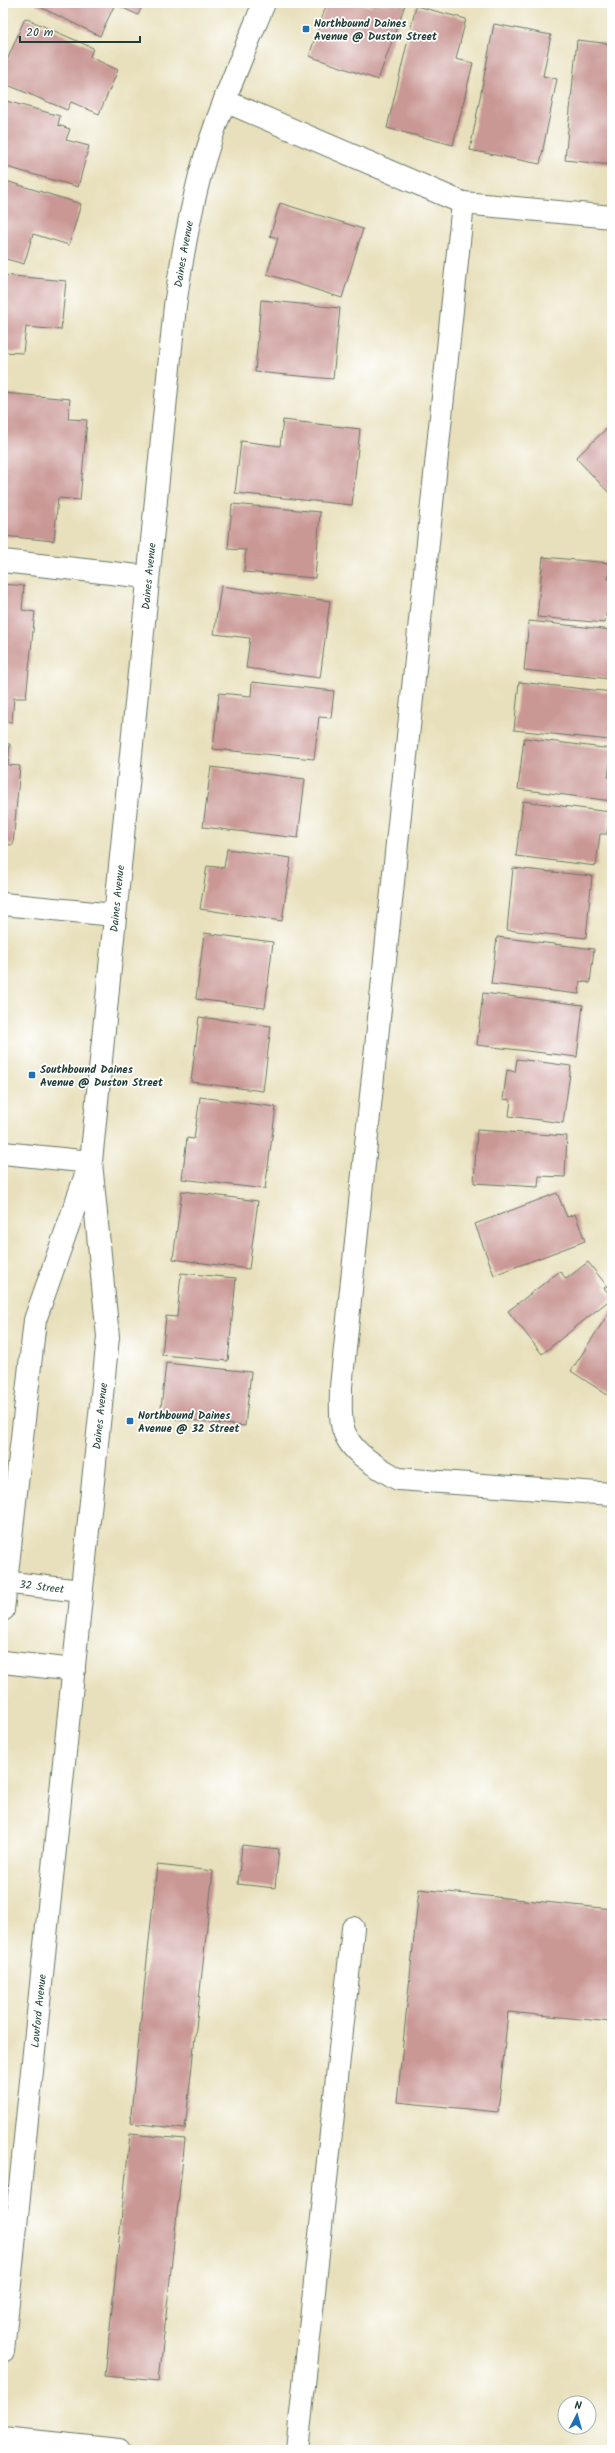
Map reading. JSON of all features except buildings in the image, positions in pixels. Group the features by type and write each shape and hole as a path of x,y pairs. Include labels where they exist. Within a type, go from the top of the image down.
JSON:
{"street":[{"name":"Daines Avenue","path":"74,1670 108,1337 90,1162 174,314 184,244 201,173 225,101 264,3"},
{"path":"225,101 463,204 612,217"},
{"path":"463,204 341,1387 342,1425 348,1440 367,1462 398,1479 612,1494"},
{"path":"3,561 147,577"},
{"path":"3,904 114,915"},
{"path":"3,1152 90,1162"},
{"name":"Daines Avenue","path":"4,1583 36,1320 90,1162"},
{"path":"3,1610 4,1583"},
{"name":"32 Street","path":"4,1583 81,1591"},
{"path":"3,1662 74,1670"},
{"name":"Lawford Avenue","path":"3,2351 74,1670"},
{"path":"297,2450 352,1928"},
{"path":"3,2438 119,2450"}],"place":[{"name":"Northbound Daines Avenue @ Duston Street","path":"306,29"},
{"name":"Southbound Daines Avenue @ Duston Street","path":"32,1075"},
{"name":"Northbound Daines Avenue @ 32 Street","path":"130,1421"}]}
